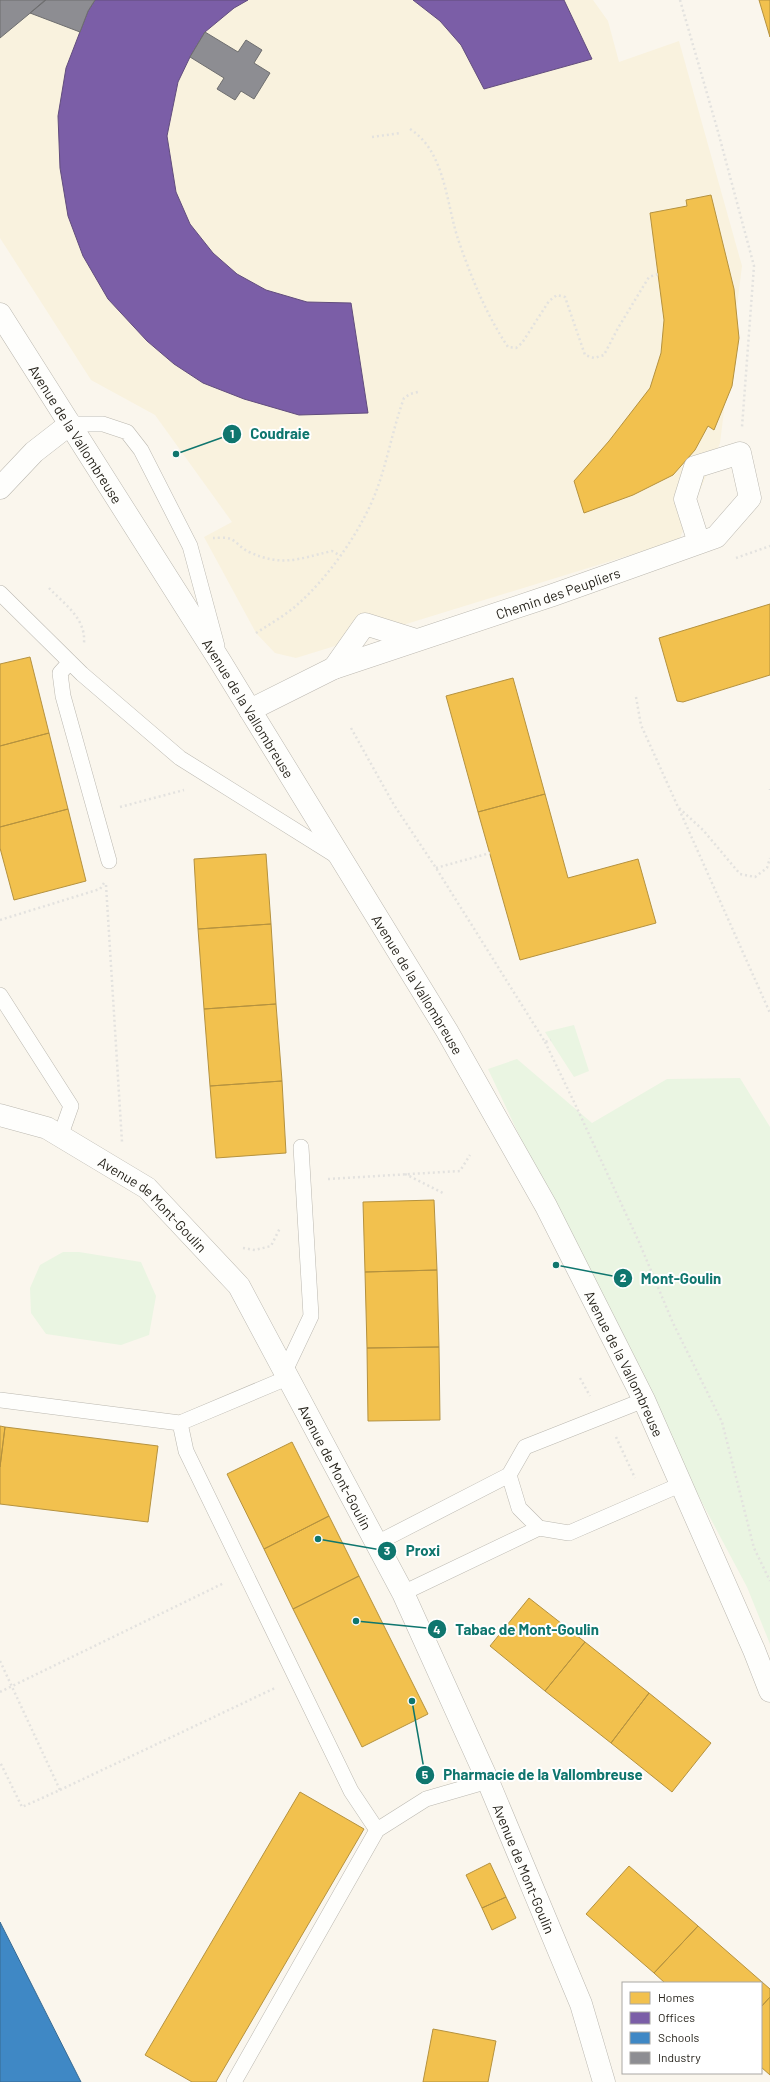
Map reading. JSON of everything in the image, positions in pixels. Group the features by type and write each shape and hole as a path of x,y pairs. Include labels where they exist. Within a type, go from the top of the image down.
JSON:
{"street":[{"name":"Avenue de la Vallombreuse","path":"0,314 220,661 447,1031 539,1194 644,1400 754,1650 770,1691"},
{"path":"0,488 34,452 70,424"},
{"path":"699,543 685,498 695,467 740,453"},
{"name":"Chemin des Peupliers","path":"250,710 342,665 560,592 716,537 750,498 740,453"},
{"name":"Chemin des Peupliers","path":"342,665 365,624 416,640"},
{"name":"Avenue de Mont-Goulin","path":"0,1115 47,1128 147,1188 239,1286 285,1376 377,1543 402,1593 488,1781 581,2004 604,2082"}],"lane":[{"path":"70,424 103,424 127,432 141,450 190,546 220,661"},
{"path":"0,593 70,662 180,758 340,858"},
{"path":"70,662 60,673 63,696 109,861"},
{"path":"0,994 72,1106 60,1137"},
{"path":"0,1400 180,1423 285,1376 311,1316 301,1147"},
{"path":"377,1543 509,1475 525,1447 644,1400"},
{"path":"180,1423 186,1451 245,1573 351,1791 377,1830"},
{"path":"509,1475 519,1508 539,1528"},
{"path":"402,1593 539,1528 569,1533 682,1484"},
{"path":"234,2082 377,1830 426,1799 488,1781"}],"path":[{"path":"680,0 717,128 754,266 740,453"},
{"path":"410,129 421,136 432,154 443,183 458,240 481,302 508,347 516,348 522,343 549,300 557,295 565,297 585,355 594,358 604,355 618,328 649,277 658,274"},
{"path":"372,137 401,133"},
{"path":"256,633 298,604 321,581 339,555 359,525 376,490 404,398 410,394 418,392"},
{"path":"211,538 231,539 246,551 268,560 285,561 303,559 332,551 339,555"},
{"path":"738,557 770,546"},
{"path":"49,588 79,618 84,629 84,646"},
{"path":"636,696 641,726 770,1013"},
{"path":"351,728 394,805 436,868 545,1042 576,1104 639,1242 673,1323 722,1422 754,1548 770,1581"},
{"path":"96,813 184,791 198,769"},
{"path":"678,807 703,830 740,874 755,877 767,868 770,858"},
{"path":"436,868 490,853"},
{"path":"0,920 100,889 106,881 123,1149"},
{"path":"545,1042 551,1040"},
{"path":"303,1181 460,1171 470,1155"},
{"path":"405,1174 443,1193"},
{"path":"240,1247 255,1250 271,1246 292,1205 304,1202"},
{"path":"0,1692 245,1573"},
{"path":"0,1661 60,1790"},
{"path":"0,1762 22,1807 296,1678"}],"shaded area":[{"path":"0,0 593,0 608,21 619,62 679,41 742,266 720,443 679,540 296,658 275,653 256,633 204,537 232,522 155,415 91,380 0,238"}],"green space":[{"path":"574,1025 589,1071 574,1077 545,1032"},
{"path":"517,1059 592,1123 667,1079 740,1078 770,1127 770,1644 747,1587 617,1343 488,1069"},
{"path":"63,1252 79,1252 141,1262 156,1296 149,1335 121,1345 46,1334 31,1313 30,1288 40,1265"}],"building: Homes":[{"path":"759,0 770,0 770,37"},
{"path":"711,195 734,289 739,338 732,386 714,430 708,426 695,450 673,475 633,495 584,513 574,481 609,441 650,388 661,353 664,320 650,213 687,206 686,200"},
{"path":"770,604 770,675 683,702 677,701 659,638"},
{"path":"30,657 49,733 0,746 0,664"},
{"path":"513,678 545,794 478,812 446,696"},
{"path":"49,733 68,809 0,827 0,746"},
{"path":"545,794 568,878 638,859 656,923 520,960 478,812"},
{"path":"68,809 86,881 14,900 0,848 0,827"},
{"path":"266,854 271,924 198,929 194,859"},
{"path":"271,924 276,1004 204,1009 198,929"},
{"path":"276,1004 282,1081 210,1086 204,1009"},
{"path":"282,1081 286,1153 216,1158 210,1086"},
{"path":"434,1200 437,1270 365,1272 363,1202"},
{"path":"437,1270 439,1347 367,1348 365,1272"},
{"path":"439,1347 440,1420 368,1421 367,1348"},
{"path":"0,1426 5,1427 0,1467"},
{"path":"5,1427 158,1446 148,1522 0,1504 0,1467"},
{"path":"292,1442 329,1516 264,1549 227,1474"},
{"path":"329,1516 359,1576 293,1609 264,1549"},
{"path":"359,1576 428,1714 362,1747 293,1609"},
{"path":"529,1598 585,1642 545,1691 490,1646"},
{"path":"585,1642 649,1693 611,1743 545,1691"},
{"path":"649,1693 711,1743 672,1792 611,1743"},
{"path":"300,1792 364,1829 216,2082 192,2082 145,2055"},
{"path":"490,1863 506,1897 482,1908 466,1875"},
{"path":"629,1866 698,1926 654,1973 586,1914"},
{"path":"506,1897 516,1918 492,1930 482,1908"},
{"path":"698,1926 762,1982 664,1982 654,1973"},
{"path":"762,1982 770,1989 770,1997 762,2006"},
{"path":"770,1997 770,2075 762,2068 762,2006"},
{"path":"433,2029 496,2041 488,2082 423,2082"}],"building: Offices":[{"path":"95,0 248,0 234,8 205,32 190,57 178,82 167,136 176,192 190,224 213,253 237,274 266,290 307,302 351,303 368,413 299,415 244,399 203,383 174,364 147,341 108,299 83,256 68,216 60,168 58,116 66,68 88,11"},
{"path":"413,0 564,0 592,59 484,89 461,45 440,21"}],"building: Schools":[{"path":"0,1922 81,2082 0,2082"}],"building: Industry":[{"path":"0,0 46,0 0,38"},
{"path":"45,0 95,0 88,11 80,32 30,13"},
{"path":"205,32 238,52 246,40 262,50 254,63 270,73 254,99 241,91 235,100 217,89 224,78 190,57"}],"place":[{"name":"Coudraie","path":"176,454"},
{"name":"Mont-Goulin","path":"556,1265"},
{"name":"Proxi","path":"318,1539"},
{"name":"Tabac de Mont-Goulin","path":"356,1621"},
{"name":"Pharmacie de la Vallombreuse","path":"412,1701"}]}
